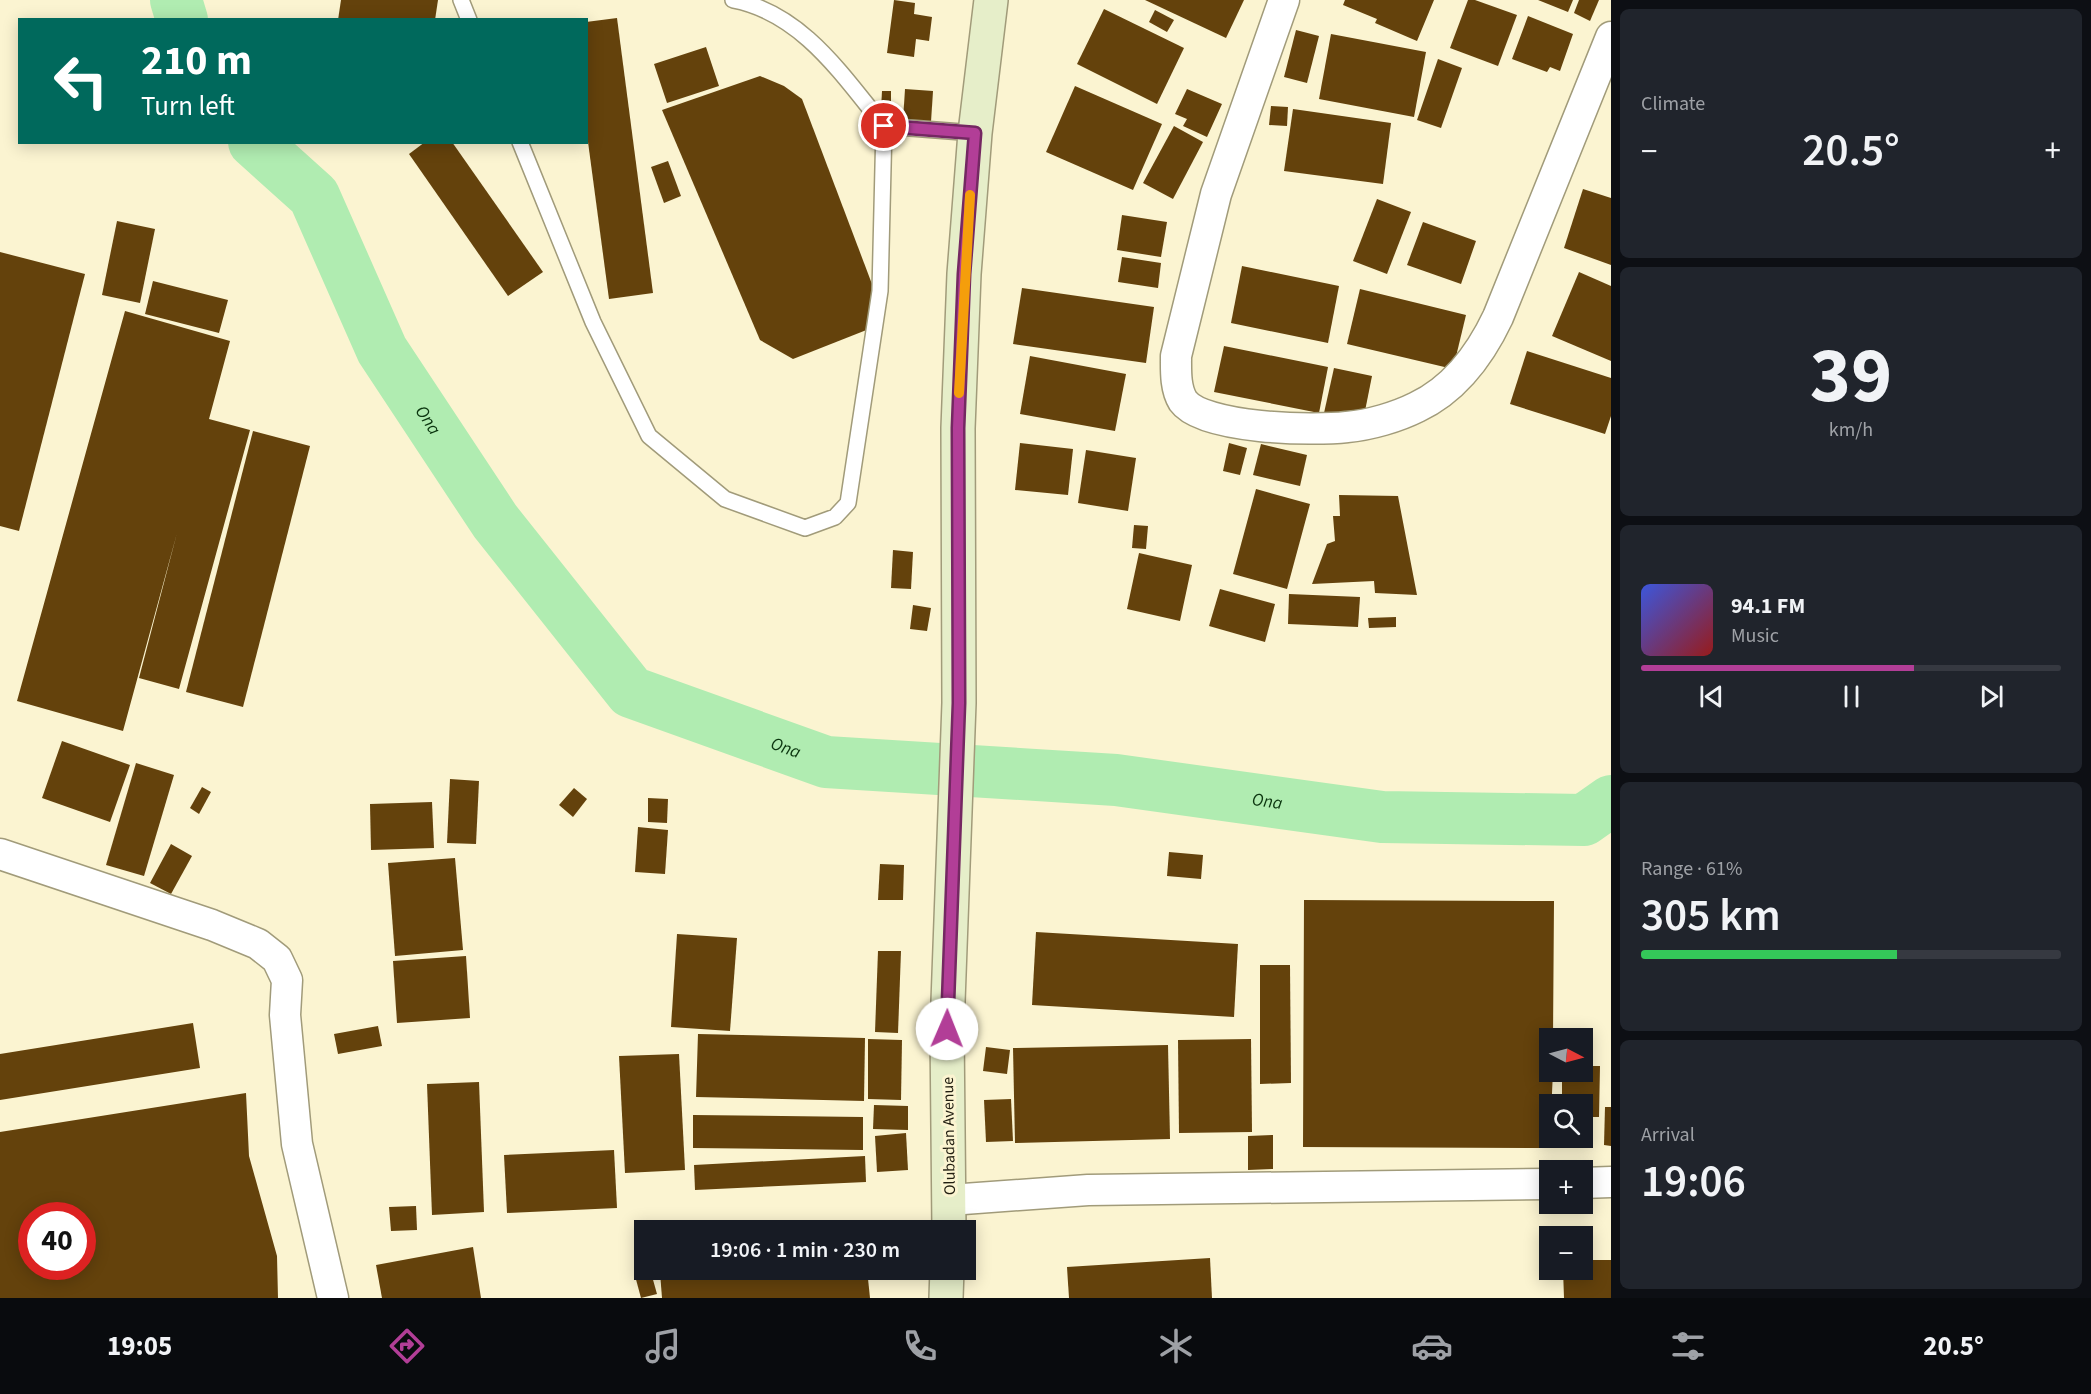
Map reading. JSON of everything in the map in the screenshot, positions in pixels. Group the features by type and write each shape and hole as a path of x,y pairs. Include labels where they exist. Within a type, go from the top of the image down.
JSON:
{"street":[{"name":"Olubadan Avenue","path":"950,1215 947,1029 959,703 958,428 964,274 975,133 991,0"},
{"path":"1284,0 1216,194 1176,356 1177,382 1184,401 1199,412 1225,422 1316,428 1348,427 1378,421 1419,407 1470,365 1498,316 1611,37"},
{"path":"0,854 212,925 258,944 277,959 287,980 285,1015 297,1144 333,1298"},
{"path":"1593,1183 1611,1182"},
{"path":"950,1215 1088,1190 1539,1184"},
{"path":"946,1298 947,1280"}],"lane":[{"path":"461,0 468,18"},
{"path":"520,144 593,322 649,436 725,499 805,528 835,517 848,502 880,291 884,126 813,40 771,13 733,0"},
{"path":"884,126 975,133"}],"building":[{"path":"341,0 438,0 435,18 338,18"},
{"path":"894,0 915,3 914,14 932,17 929,41 916,39 914,57 887,53"},
{"path":"1145,0 1244,0 1226,38"},
{"path":"1345,0 1434,0 1417,41 1375,23 1377,19 1343,5"},
{"path":"1468,0 1475,0 1517,15 1498,66 1450,48"},
{"path":"1538,0 1573,0 1568,12"},
{"path":"1579,0 1599,0 1590,21 1574,13"},
{"path":"1104,9 1184,48 1157,104 1077,64"},
{"path":"1155,10 1174,20 1167,32 1149,22"},
{"path":"1528,16 1573,34 1560,71 1550,67 1547,72 1512,59"},
{"path":"617,18 653,293 609,299 588,142 588,22"},
{"path":"1296,30 1319,36 1307,83 1284,77"},
{"path":"1331,34 1426,52 1414,117 1319,99"},
{"path":"706,47 719,86 667,103 654,64"},
{"path":"1438,59 1462,68 1441,128 1417,120"},
{"path":"760,76 784,86 802,99 875,292 869,329 793,359 760,340 662,110"},
{"path":"1075,86 1162,124 1133,190 1046,152"},
{"path":"905,89 933,91 931,122 903,120"},
{"path":"1187,89 1222,104 1207,137 1183,126 1187,119 1175,114"},
{"path":"882,91 891,91 891,110 881,109"},
{"path":"1271,106 1288,107 1287,126 1269,125"},
{"path":"1293,109 1391,123 1383,184 1284,171"},
{"path":"1174,126 1203,142 1173,199 1143,183"},
{"path":"422,144 453,144 543,272 508,296 409,154"},
{"path":"668,161 681,196 664,203 651,167"},
{"path":"1583,189 1611,198 1611,265 1564,248"},
{"path":"1377,199 1411,212 1387,274 1353,261"},
{"path":"1122,215 1167,222 1161,257 1117,250"},
{"path":"117,221 155,229 140,303 102,295"},
{"path":"1423,222 1476,241 1461,284 1407,265"},
{"path":"0,252 85,274 19,531 0,526"},
{"path":"1122,257 1161,263 1158,288 1118,282"},
{"path":"1242,266 1339,286 1328,343 1231,323"},
{"path":"1579,272 1611,286 1611,361 1552,336"},
{"path":"153,281 228,300 219,333 145,314"},
{"path":"1022,288 1154,307 1146,363 1013,344"},
{"path":"1360,289 1466,315 1453,369 1347,344"},
{"path":"125,311 230,341 209,419 250,430 179,689 139,678 177,533 123,731 17,701"},
{"path":"1224,346 1328,367 1319,413 1214,392"},
{"path":"1527,351 1611,378 1611,416 1605,434 1510,404"},
{"path":"1030,356 1126,374 1115,431 1020,414"},
{"path":"1334,368 1372,376 1363,421 1324,413"},
{"path":"253,431 310,446 243,707 186,692"},
{"path":"1020,443 1073,449 1068,495 1015,490"},
{"path":"1229,443 1247,448 1240,475 1223,471"},
{"path":"1261,444 1307,455 1300,486 1253,475"},
{"path":"1086,450 1136,458 1128,511 1078,503"},
{"path":"1256,489 1310,504 1287,589 1233,574"},
{"path":"1339,495 1398,496 1417,595 1375,593 1374,581 1312,584 1327,544 1335,541 1333,516 1340,516"},
{"path":"1134,525 1148,526 1146,549 1132,548"},
{"path":"893,550 913,552 911,589 891,588"},
{"path":"1139,553 1192,565 1180,621 1127,609"},
{"path":"1220,589 1275,604 1265,642 1209,626"},
{"path":"1289,594 1360,597 1358,627 1288,624"},
{"path":"913,605 931,608 927,631 910,629"},
{"path":"1396,617 1396,627 1369,628 1368,618"},
{"path":"62,741 130,765 110,822 42,798"},
{"path":"136,763 174,775 144,876 106,865"},
{"path":"450,779 479,781 476,844 447,843"},
{"path":"202,787 211,792 199,814 190,808"},
{"path":"574,788 587,799 573,817 559,805"},
{"path":"648,798 668,799 667,823 648,822"},
{"path":"432,802 434,848 371,850 370,804"},
{"path":"638,827 668,830 665,874 635,872"},
{"path":"171,844 192,856 171,894 150,883"},
{"path":"1169,852 1203,855 1201,879 1167,876"},
{"path":"455,858 463,950 395,956 388,863"},
{"path":"880,864 904,865 903,900 878,900"},
{"path":"1304,900 1554,901 1553,1028 1539,1028 1539,1082 1552,1082 1552,1094 1539,1094 1539,1148 1303,1147"},
{"path":"1036,932 1238,944 1234,1017 1032,1005"},
{"path":"677,934 737,938 730,1031 671,1027"},
{"path":"878,951 901,951 898,1033 875,1032"},
{"path":"466,956 470,1018 397,1023 393,961"},
{"path":"1260,965 1290,965 1291,1083 1260,1084"},
{"path":"193,1023 200,1068 0,1100 0,1054"},
{"path":"378,1026 382,1046 338,1054 334,1034"},
{"path":"698,1034 865,1038 864,1101 696,1097"},
{"path":"868,1039 902,1040 901,1100 868,1099"},
{"path":"1251,1039 1252,1132 1179,1133 1178,1040"},
{"path":"1168,1045 1170,1139 1015,1143 1013,1048"},
{"path":"986,1047 1010,1050 1007,1074 983,1071"},
{"path":"679,1054 685,1170 625,1173 619,1056"},
{"path":"1593,1066 1600,1066 1599,1117 1593,1117 1593,1094 1562,1094 1562,1082 1593,1082"},
{"path":"479,1082 484,1212 432,1215 427,1084"},
{"path":"246,1093 249,1156 277,1256 278,1298 0,1298 0,1132"},
{"path":"1011,1099 1013,1141 986,1142 984,1100"},
{"path":"874,1105 908,1106 908,1130 873,1129"},
{"path":"1605,1107 1611,1107 1611,1146 1604,1145"},
{"path":"693,1115 863,1117 863,1150 693,1148"},
{"path":"906,1133 908,1170 877,1172 875,1136"},
{"path":"1273,1135 1273,1169 1248,1170 1248,1136"},
{"path":"614,1150 617,1208 507,1213 504,1155"},
{"path":"865,1156 866,1182 695,1190 694,1165"},
{"path":"416,1206 417,1230 391,1231 389,1207"},
{"path":"473,1247 481,1298 382,1298 376,1265"},
{"path":"1210,1258 1212,1298 1069,1298 1067,1267"},
{"path":"1593,1260 1611,1260 1611,1298 1564,1298 1563,1280 1593,1280"},
{"path":"636,1280 653,1280 657,1294 641,1298"},
{"path":"661,1280 868,1280 870,1298 662,1298"}],"waterway":[{"name":"Ona","path":"176,0 181,18"},
{"name":"Ona","path":"256,144 314,196 382,350 495,521 631,692 826,762 1116,780 1382,817 1584,820 1611,801"}],"slow traffic":[{"path":"959,393 970,195"}],"route":[{"path":"884,126 975,133 964,274 958,428 959,703 947,1029"}]}
